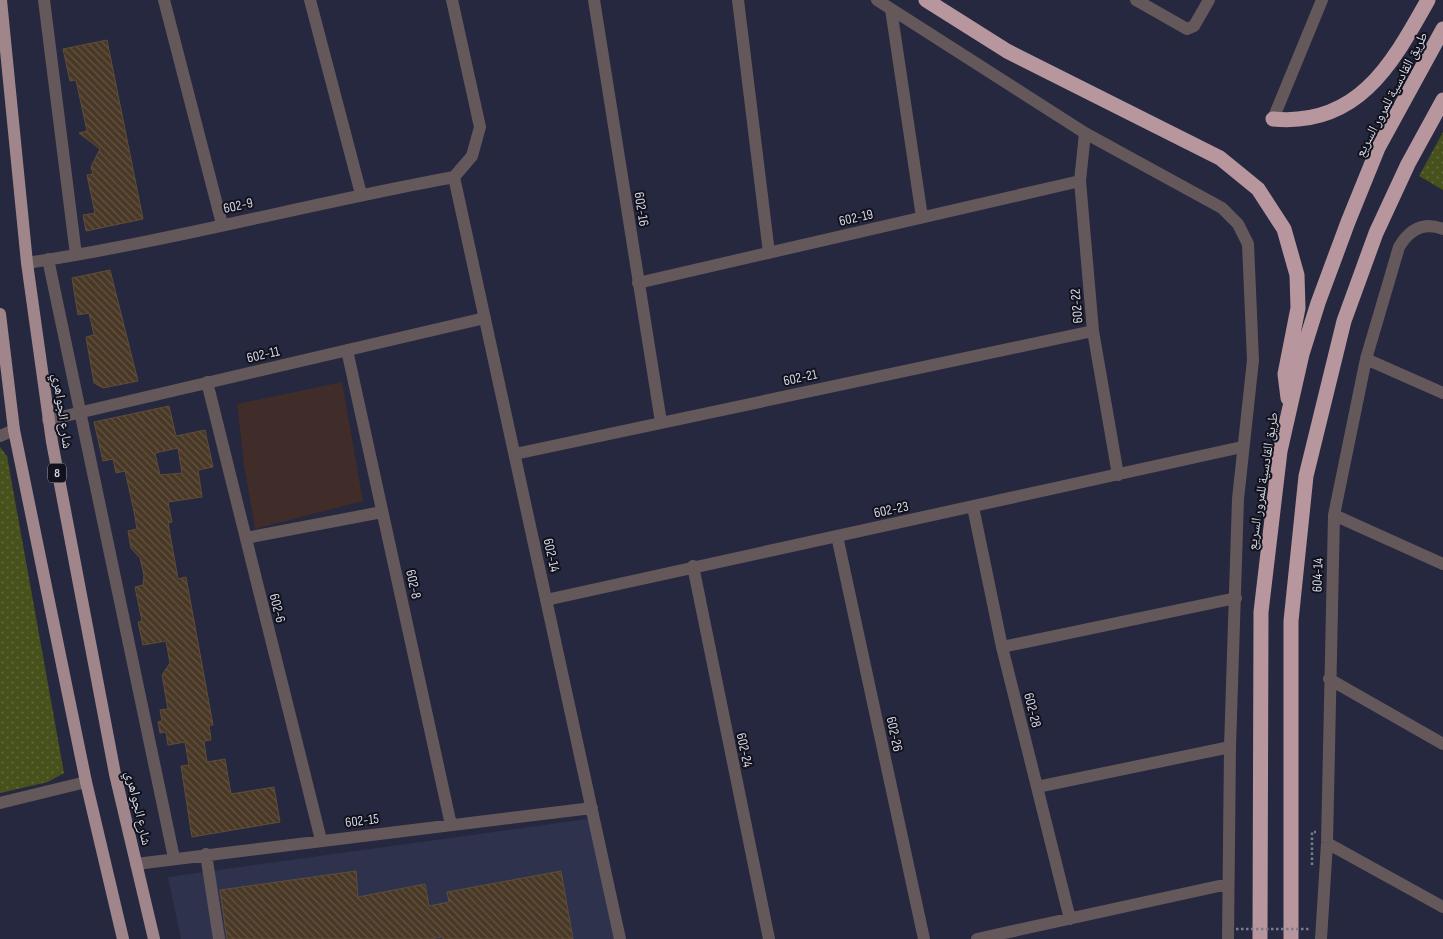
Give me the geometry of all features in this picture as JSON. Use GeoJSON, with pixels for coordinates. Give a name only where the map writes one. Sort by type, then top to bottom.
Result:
{"type":"FeatureCollection","features":[{"type":"Feature","properties":{"kind":"highway"},"geometry":{"type":"LineString","coordinates":[[926,0],[1006,50],[1220,158],[1234,167],[1258,189],[1284,229],[1297,275],[1298,308],[1285,374],[1290,405]]}},
{"type":"Feature","properties":{"kind":"highway"},"geometry":{"type":"LineString","coordinates":[[1273,119],[1292,121],[1317,118],[1341,108],[1361,94],[1384,73],[1428,0]]}},
{"type":"Feature","properties":{"kind":"highway","name":"طريق القادسية للمرور السريع"},"geometry":{"type":"LineString","coordinates":[[1260,939],[1261,612],[1273,498],[1290,405],[1318,303],[1378,148],[1443,29]]}},
{"type":"Feature","properties":{"kind":"highway"},"geometry":{"type":"LineString","coordinates":[[1291,939],[1291,621],[1306,476],[1344,321],[1376,233],[1408,164],[1443,100]]}},
{"type":"Feature","properties":{"kind":"main road","name":"شارع الجواهري"},"geometry":{"type":"LineString","coordinates":[[2,0],[27,263],[48,420],[116,774],[154,939]]}},
{"type":"Feature","properties":{"kind":"main road"},"geometry":{"type":"LineString","coordinates":[[0,314],[14,430],[86,782],[123,939]]}},
{"type":"Feature","properties":{"kind":"street"},"geometry":{"type":"LineString","coordinates":[[44,0],[76,255]]}},
{"type":"Feature","properties":{"kind":"street"},"geometry":{"type":"LineString","coordinates":[[164,0],[222,224]]}},
{"type":"Feature","properties":{"kind":"street"},"geometry":{"type":"LineString","coordinates":[[310,0],[361,194]]}},
{"type":"Feature","properties":{"kind":"street"},"geometry":{"type":"LineString","coordinates":[[452,0],[480,127],[472,156],[454,177]]}},
{"type":"Feature","properties":{"kind":"street","name":"602-16"},"geometry":{"type":"LineString","coordinates":[[594,0],[661,422]]}},
{"type":"Feature","properties":{"kind":"street"},"geometry":{"type":"LineString","coordinates":[[738,0],[769,253]]}},
{"type":"Feature","properties":{"kind":"street"},"geometry":{"type":"LineString","coordinates":[[877,0],[1085,133],[1222,208],[1244,233],[1249,254],[1253,360],[1242,447],[1238,499],[1230,747],[1228,939]]}},
{"type":"Feature","properties":{"kind":"street"},"geometry":{"type":"LineString","coordinates":[[1136,0],[1188,29],[1194,26],[1209,0]]}},
{"type":"Feature","properties":{"kind":"street"},"geometry":{"type":"LineString","coordinates":[[1273,119],[1322,0]]}},
{"type":"Feature","properties":{"kind":"street"},"geometry":{"type":"LineString","coordinates":[[891,9],[922,217]]}},
{"type":"Feature","properties":{"kind":"street","name":"602-22"},"geometry":{"type":"LineString","coordinates":[[1085,133],[1080,181],[1093,331],[1118,475]]}},
{"type":"Feature","properties":{"kind":"street","name":"602-9"},"geometry":{"type":"LineString","coordinates":[[27,263],[76,255],[361,194],[454,177]]}},
{"type":"Feature","properties":{"kind":"street","name":"602-14"},"geometry":{"type":"LineString","coordinates":[[454,177],[620,939]]}},
{"type":"Feature","properties":{"kind":"street","name":"602-19"},"geometry":{"type":"LineString","coordinates":[[638,283],[1080,181]]}},
{"type":"Feature","properties":{"kind":"street","name":"604-14"},"geometry":{"type":"LineString","coordinates":[[1321,939],[1327,842],[1334,515],[1366,359],[1399,247],[1406,236],[1417,228],[1429,225],[1443,229]]}},
{"type":"Feature","properties":{"kind":"street"},"geometry":{"type":"LineString","coordinates":[[48,259],[174,858]]}},
{"type":"Feature","properties":{"kind":"street","name":"602-11"},"geometry":{"type":"LineString","coordinates":[[48,420],[485,318]]}},
{"type":"Feature","properties":{"kind":"street","name":"602-21"},"geometry":{"type":"LineString","coordinates":[[515,454],[1093,331]]}},
{"type":"Feature","properties":{"kind":"street","name":"602-8"},"geometry":{"type":"LineString","coordinates":[[347,350],[451,825]]}},
{"type":"Feature","properties":{"kind":"street"},"geometry":{"type":"LineString","coordinates":[[1366,359],[1443,393]]}},
{"type":"Feature","properties":{"kind":"street","name":"602-6"},"geometry":{"type":"LineString","coordinates":[[207,382],[321,840]]}},
{"type":"Feature","properties":{"kind":"street"},"geometry":{"type":"LineString","coordinates":[[0,436],[14,430]]}},
{"type":"Feature","properties":{"kind":"street","name":"602-23"},"geometry":{"type":"LineString","coordinates":[[546,600],[693,566],[973,507],[1242,447]]}},
{"type":"Feature","properties":{"kind":"street","name":"602-28"},"geometry":{"type":"LineString","coordinates":[[973,507],[1002,647],[1070,919]]}},
{"type":"Feature","properties":{"kind":"street"},"geometry":{"type":"LineString","coordinates":[[246,538],[382,512]]}},
{"type":"Feature","properties":{"kind":"street"},"geometry":{"type":"LineString","coordinates":[[1334,515],[1443,564]]}},
{"type":"Feature","properties":{"kind":"street","name":"602-26"},"geometry":{"type":"LineString","coordinates":[[836,536],[924,939]]}},
{"type":"Feature","properties":{"kind":"street","name":"602-24"},"geometry":{"type":"LineString","coordinates":[[693,566],[769,939]]}},
{"type":"Feature","properties":{"kind":"street"},"geometry":{"type":"LineString","coordinates":[[1002,647],[1236,598]]}},
{"type":"Feature","properties":{"kind":"street"},"geometry":{"type":"LineString","coordinates":[[1329,679],[1443,744]]}},
{"type":"Feature","properties":{"kind":"street"},"geometry":{"type":"LineString","coordinates":[[1037,787],[1230,747]]}},
{"type":"Feature","properties":{"kind":"street"},"geometry":{"type":"LineString","coordinates":[[0,803],[86,782]]}},
{"type":"Feature","properties":{"kind":"street","name":"602-15"},"geometry":{"type":"LineString","coordinates":[[136,864],[592,808]]}},
{"type":"Feature","properties":{"kind":"street"},"geometry":{"type":"LineString","coordinates":[[1327,842],[1443,907]]}},
{"type":"Feature","properties":{"kind":"street"},"geometry":{"type":"LineString","coordinates":[[206,854],[219,939]]}},
{"type":"Feature","properties":{"kind":"street"},"geometry":{"type":"LineString","coordinates":[[977,939],[1003,936],[1228,884]]}},
{"type":"Feature","properties":{"kind":"path"},"geometry":{"type":"LineString","coordinates":[[1236,929],[1310,929]]}},
{"type":"Feature","properties":{"kind":"shaded area"},"geometry":{"type":"Polygon","coordinates":[[[342,382],[363,501],[255,529],[244,465],[237,404],[342,382]]]}},
{"type":"Feature","properties":{"kind":"shaded area"},"geometry":{"type":"Polygon","coordinates":[[[594,818],[617,939],[181,939],[168,877],[594,818]]]}},
{"type":"Feature","properties":{"kind":"green space"},"geometry":{"type":"Polygon","coordinates":[[[1443,132],[1443,190],[1419,176],[1443,132]]]}},
{"type":"Feature","properties":{"kind":"green space"},"geometry":{"type":"Polygon","coordinates":[[[0,447],[7,456],[64,773],[48,782],[0,793],[0,447]]]}},
{"type":"Feature","properties":{"kind":"building"},"geometry":{"type":"Polygon","coordinates":[[[107,40],[143,219],[86,231],[83,215],[95,213],[87,175],[93,174],[91,167],[100,149],[79,133],[87,131],[76,80],[70,81],[63,49],[107,40]]]}},
{"type":"Feature","properties":{"kind":"building"},"geometry":{"type":"Polygon","coordinates":[[[110,270],[138,381],[103,388],[94,383],[86,337],[94,335],[89,313],[78,315],[72,278],[110,270]]]}},
{"type":"Feature","properties":{"kind":"building"},"geometry":{"type":"Polygon","coordinates":[[[169,406],[176,436],[205,430],[213,467],[198,470],[202,497],[168,502],[172,522],[168,523],[178,579],[186,577],[213,725],[209,725],[211,740],[204,741],[207,762],[225,759],[231,794],[274,787],[280,822],[192,837],[181,766],[189,765],[185,742],[168,745],[166,732],[160,733],[158,722],[162,721],[160,710],[168,709],[162,675],[170,663],[166,641],[143,645],[138,622],[142,621],[135,587],[143,585],[144,575],[140,558],[131,548],[128,531],[137,529],[134,511],[125,471],[116,473],[113,459],[103,461],[94,422],[169,406]],[[178,448],[155,453],[160,475],[182,473],[178,448]]]}},
{"type":"Feature","properties":{"kind":"building"},"geometry":{"type":"Polygon","coordinates":[[[356,871],[358,897],[425,884],[429,906],[449,902],[447,892],[561,871],[573,939],[443,939],[442,937],[430,939],[227,939],[220,890],[356,871]]]}}]}
